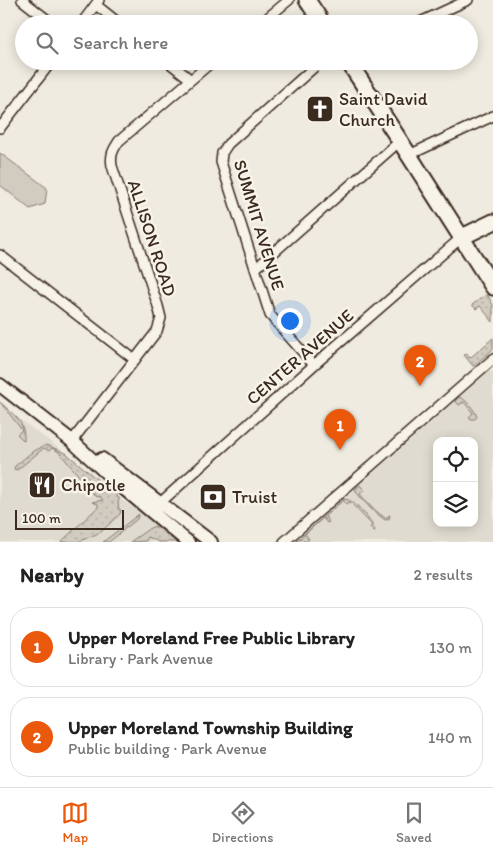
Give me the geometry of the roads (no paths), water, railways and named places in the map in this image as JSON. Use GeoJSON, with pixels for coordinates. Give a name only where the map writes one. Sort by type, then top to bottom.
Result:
{"type":"FeatureCollection","features":[{"type":"Feature","properties":{"kind":"highway"},"geometry":{"type":"LineString","coordinates":[[307,0],[317,15]]}},
{"type":"Feature","properties":{"kind":"highway"},"geometry":{"type":"LineString","coordinates":[[354,70],[490,282]]}},
{"type":"Feature","properties":{"kind":"highway"},"geometry":{"type":"LineString","coordinates":[[462,237],[493,222]]}},
{"type":"Feature","properties":{"kind":"main road"},"geometry":{"type":"LineString","coordinates":[[0,385],[72,441],[115,481],[188,542]]}},
{"type":"Feature","properties":{"kind":"main road"},"geometry":{"type":"LineString","coordinates":[[72,441],[98,456],[211,542]]}},
{"type":"Feature","properties":{"kind":"street"},"geometry":{"type":"LineString","coordinates":[[22,0],[41,15]]}},
{"type":"Feature","properties":{"kind":"street"},"geometry":{"type":"LineString","coordinates":[[271,15],[289,0]]}},
{"type":"Feature","properties":{"kind":"street"},"geometry":{"type":"LineString","coordinates":[[436,15],[468,0]]}},
{"type":"Feature","properties":{"kind":"street"},"geometry":{"type":"LineString","coordinates":[[88,15],[98,2],[111,15]]}},
{"type":"Feature","properties":{"kind":"street"},"geometry":{"type":"LineString","coordinates":[[0,128],[45,70]]}},
{"type":"Feature","properties":{"kind":"street"},"geometry":{"type":"LineString","coordinates":[[178,70],[190,79]]}},
{"type":"Feature","properties":{"kind":"street","name":"ALLISON ROAD"},"geometry":{"type":"LineString","coordinates":[[72,441],[157,331],[161,318],[112,166],[113,149],[119,141],[202,70]]}},
{"type":"Feature","properties":{"kind":"street","name":"SUMMIT AVENUE"},"geometry":{"type":"LineString","coordinates":[[311,70],[228,144],[222,153],[223,170],[270,315],[314,365]]}},
{"type":"Feature","properties":{"kind":"street"},"geometry":{"type":"LineString","coordinates":[[409,155],[493,116]]}},
{"type":"Feature","properties":{"kind":"street"},"geometry":{"type":"LineString","coordinates":[[255,270],[400,141]]}},
{"type":"Feature","properties":{"kind":"street","name":"CENTER AVENUE"},"geometry":{"type":"LineString","coordinates":[[160,503],[314,365],[462,237]]}},
{"type":"Feature","properties":{"kind":"street"},"geometry":{"type":"LineString","coordinates":[[0,255],[135,360]]}},
{"type":"Feature","properties":{"kind":"street"},"geometry":{"type":"LineString","coordinates":[[284,542],[493,359]]}},
{"type":"Feature","properties":{"kind":"place","name":"Saint David Church"},"geometry":{"type":"Point","coordinates":[320,109]}},
{"type":"Feature","properties":{"kind":"place","name":"Upper Moreland Township Building"},"geometry":{"type":"Point","coordinates":[420,386]}},
{"type":"Feature","properties":{"kind":"place","name":"Upper Moreland Free Public Library"},"geometry":{"type":"Point","coordinates":[340,450]}},
{"type":"Feature","properties":{"kind":"place","name":"Chipotle"},"geometry":{"type":"Point","coordinates":[42,485]}},
{"type":"Feature","properties":{"kind":"place","name":"Truist"},"geometry":{"type":"Point","coordinates":[213,497]}}]}
